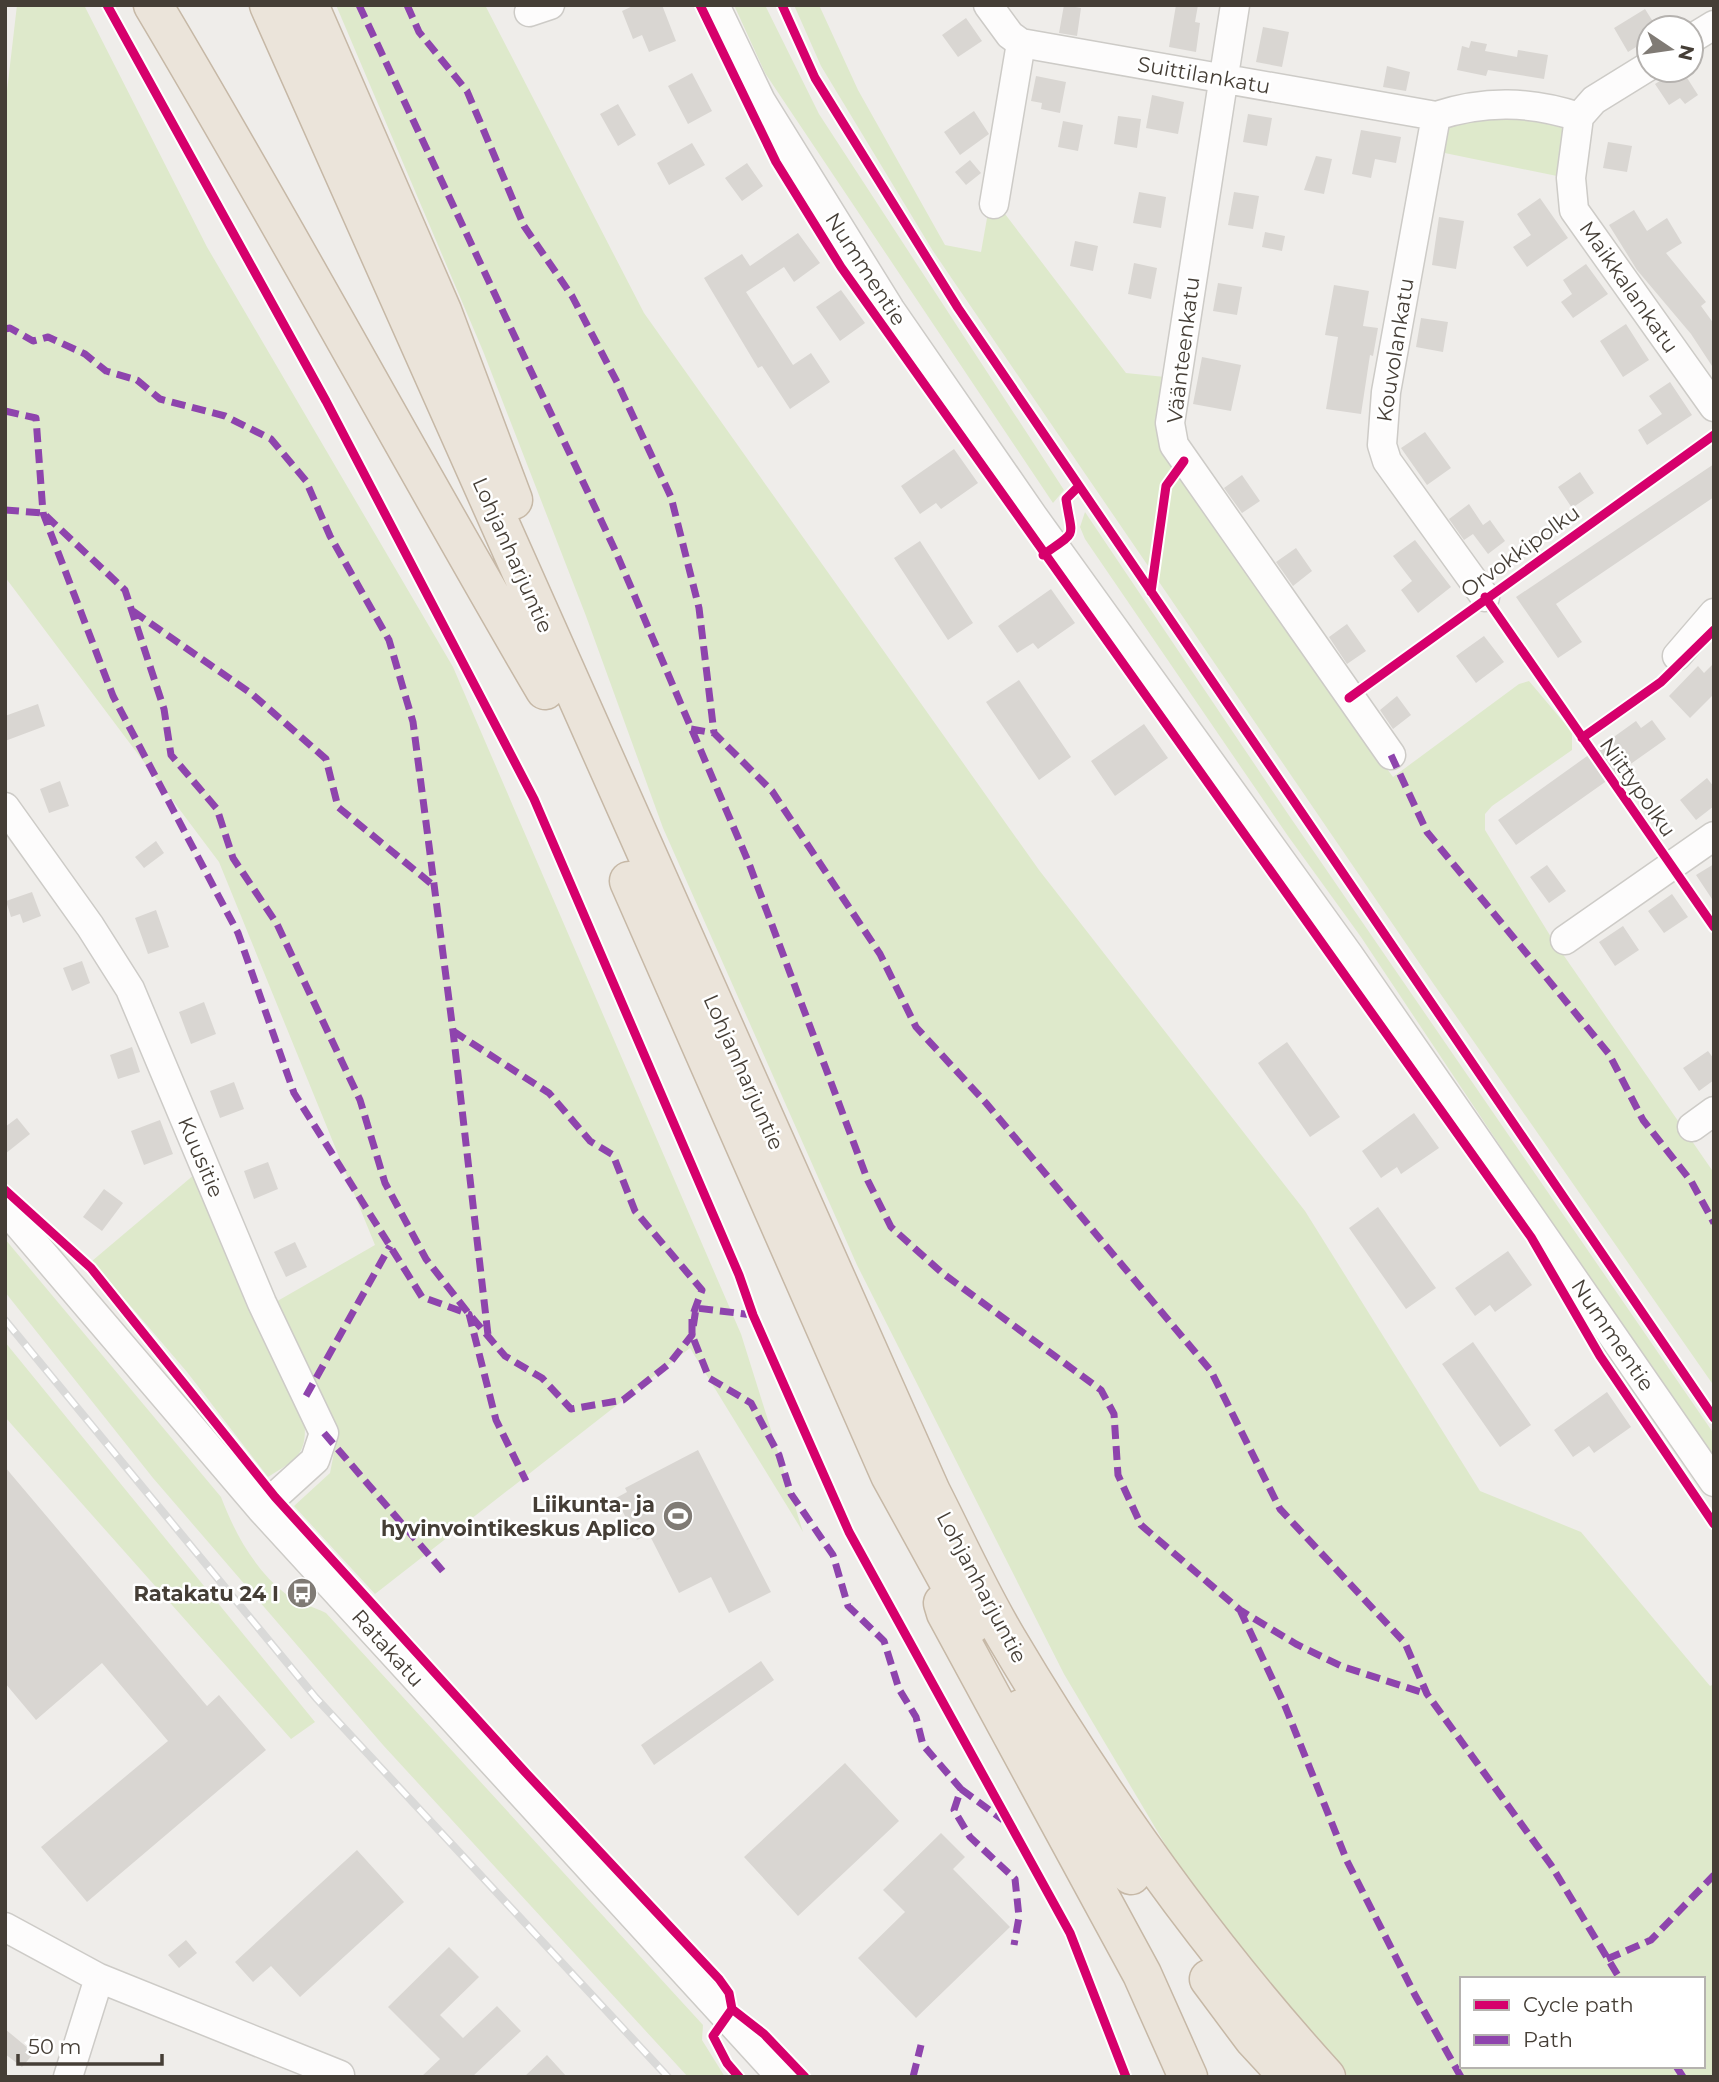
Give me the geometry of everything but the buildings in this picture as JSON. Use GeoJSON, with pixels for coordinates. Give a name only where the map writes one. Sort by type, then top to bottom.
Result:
{"type":"FeatureCollection","features":[{"type":"Feature","properties":{"kind":"highway"},"geometry":{"type":"LineString","coordinates":[[153,5],[259,183],[384,411],[556,683]]}},
{"type":"Feature","properties":{"kind":"highway","name":"Lohjanharjuntie"},"geometry":{"type":"LineString","coordinates":[[243,5],[931,1492],[1005,1637],[1092,1774],[1178,1900],[1272,2017],[1326,2077]]}},
{"type":"Feature","properties":{"kind":"highway","name":"Lohjanharjuntie"},"geometry":{"type":"LineString","coordinates":[[269,5],[890,1475],[928,1550],[1071,1795],[1253,2038],[1289,2077]]}},
{"type":"Feature","properties":{"kind":"highway"},"geometry":{"type":"LineString","coordinates":[[309,5],[442,311],[504,472],[556,683]]}},
{"type":"Feature","properties":{"kind":"highway"},"geometry":{"type":"LineString","coordinates":[[928,1550],[946,1613],[1142,1974],[1188,2077]]}},
{"type":"Feature","properties":{"kind":"street","name":"Nummentie"},"geometry":{"type":"LineString","coordinates":[[715,5],[761,101],[890,309],[1033,516],[1357,966],[1714,1482]]}},
{"type":"Feature","properties":{"kind":"street"},"geometry":{"type":"LineString","coordinates":[[988,5],[1010,35],[1021,43],[994,204]]}},
{"type":"Feature","properties":{"kind":"street","name":"Väänteenkatu"},"geometry":{"type":"LineString","coordinates":[[1235,5],[1170,423],[1174,445],[1391,755]]}},
{"type":"Feature","properties":{"kind":"street","name":"Suittilankatu"},"geometry":{"type":"LineString","coordinates":[[1021,43],[1436,116]]}},
{"type":"Feature","properties":{"kind":"street"},"geometry":{"type":"LineString","coordinates":[[1436,116],[1463,107],[1496,103],[1557,110],[1579,117],[1594,100],[1635,75]]}},
{"type":"Feature","properties":{"kind":"street","name":"Kouvolankatu"},"geometry":{"type":"LineString","coordinates":[[1436,116],[1386,392],[1382,445],[1387,461],[1485,597]]}},
{"type":"Feature","properties":{"kind":"street","name":"Maikkalankatu"},"geometry":{"type":"LineString","coordinates":[[1579,117],[1571,178],[1574,210],[1714,407]]}},
{"type":"Feature","properties":{"kind":"street"},"geometry":{"type":"LineString","coordinates":[[1677,656],[1714,613]]}},
{"type":"Feature","properties":{"kind":"street","name":"Kuusitie"},"geometry":{"type":"LineString","coordinates":[[5,807],[90,926],[130,989],[261,1303],[324,1433],[315,1460],[261,1508]]}},
{"type":"Feature","properties":{"kind":"street"},"geometry":{"type":"LineString","coordinates":[[1565,940],[1714,836]]}},
{"type":"Feature","properties":{"kind":"street","name":"Ratakatu"},"geometry":{"type":"LineString","coordinates":[[5,1209],[261,1508],[781,2077]]}},
{"type":"Feature","properties":{"kind":"street"},"geometry":{"type":"LineString","coordinates":[[5,1927],[99,1978],[340,2075]]}},
{"type":"Feature","properties":{"kind":"street"},"geometry":{"type":"LineString","coordinates":[[68,2077],[99,1978]]}},
{"type":"Feature","properties":{"kind":"green space"},"geometry":{"type":"Polygon","coordinates":[[[17,5],[84,5],[207,247],[453,667],[741,1334],[803,1532],[690,1348],[375,1594],[294,1506],[330,1473],[338,1432],[274,1303],[375,1245],[219,862],[5,577],[5,108],[17,5]]]}},
{"type":"Feature","properties":{"kind":"green space"},"geometry":{"type":"Polygon","coordinates":[[[336,5],[485,5],[644,313],[1039,870],[1305,1211],[1480,1491],[1581,1532],[1710,1686],[1714,1684],[1714,2077],[1349,2077],[1321,2050],[1197,1898],[1064,1674],[857,1265],[663,828],[586,616],[483,351],[336,5]]]}},
{"type":"Feature","properties":{"kind":"green space"},"geometry":{"type":"Polygon","coordinates":[[[734,5],[765,5],[819,114],[1064,490],[1053,503],[765,73],[734,5]]]}},
{"type":"Feature","properties":{"kind":"green space"},"geometry":{"type":"Polygon","coordinates":[[[794,5],[819,5],[858,90],[945,245],[981,252],[989,207],[1002,210],[1126,373],[1165,377],[1163,417],[1333,695],[1393,777],[1519,684],[1529,681],[1572,732],[1572,750],[1492,806],[1485,814],[1485,830],[1551,937],[1714,1173],[1714,1386],[1435,986],[933,251],[821,66],[794,5]]]}},
{"type":"Feature","properties":{"kind":"green space"},"geometry":{"type":"Polygon","coordinates":[[[1501,112],[1561,124],[1566,131],[1562,177],[1435,151],[1450,122],[1501,112]]]}},
{"type":"Feature","properties":{"kind":"green space"},"geometry":{"type":"Polygon","coordinates":[[[1085,512],[1288,814],[1714,1434],[1714,1456],[1598,1293],[1361,937],[1288,836],[1085,539],[1080,527],[1085,512]]]}},
{"type":"Feature","properties":{"kind":"green space"},"geometry":{"type":"Polygon","coordinates":[[[195,1174],[304,1415],[303,1447],[299,1454],[268,1477],[187,1372],[92,1261],[195,1174]]]}},
{"type":"Feature","properties":{"kind":"green space"},"geometry":{"type":"Polygon","coordinates":[[[5,1239],[221,1497],[240,1538],[265,1574],[291,1598],[326,1613],[703,2025],[702,2040],[725,2077],[688,2077],[383,1745],[153,1478],[5,1292],[5,1239]]]}},
{"type":"Feature","properties":{"kind":"green space"},"geometry":{"type":"Polygon","coordinates":[[[5,1342],[315,1722],[291,1739],[5,1417],[5,1342]]]}},
{"type":"Feature","properties":{"kind":"railway"},"geometry":{"type":"LineString","coordinates":[[5,1320],[316,1698],[668,2077]]}},
{"type":"Feature","properties":{"kind":"marked path"},"geometry":{"type":"LineString","coordinates":[[359,5],[615,550],[748,861],[868,1181],[891,1227],[941,1272],[1101,1390],[1114,1414],[1118,1475],[1141,1525],[1240,1610],[1296,1644],[1341,1666],[1427,1694]]}},
{"type":"Feature","properties":{"kind":"marked path"},"geometry":{"type":"LineString","coordinates":[[407,5],[419,32],[467,91],[524,226],[572,296],[617,382],[671,497],[699,608],[714,733]]}},
{"type":"Feature","properties":{"kind":"marked path"},"geometry":{"type":"LineString","coordinates":[[5,329],[10,328],[33,341],[48,337],[85,354],[106,371],[137,380],[160,399],[225,416],[271,439],[306,481],[330,536],[389,640],[413,722],[453,1031],[488,1335]]}},
{"type":"Feature","properties":{"kind":"marked path"},"geometry":{"type":"LineString","coordinates":[[5,411],[36,418],[43,513],[113,696],[238,933],[294,1093],[422,1297],[469,1314],[496,1420],[526,1481]]}},
{"type":"Feature","properties":{"kind":"marked path"},"geometry":{"type":"LineString","coordinates":[[5,510],[43,513],[125,590],[164,709],[171,755],[217,809],[233,858],[277,924],[360,1100],[385,1183],[426,1259],[505,1356],[542,1378],[571,1409],[623,1400],[669,1364],[692,1335],[696,1308],[753,1315]]}},
{"type":"Feature","properties":{"kind":"marked path"},"geometry":{"type":"LineString","coordinates":[[133,611],[252,694],[326,759],[338,807],[434,886]]}},
{"type":"Feature","properties":{"kind":"marked path"},"geometry":{"type":"LineString","coordinates":[[691,729],[714,733],[772,791],[880,954],[916,1027],[986,1103],[1211,1371],[1280,1509],[1405,1643],[1427,1694],[1551,1865],[1619,1977]]}},
{"type":"Feature","properties":{"kind":"marked path"},"geometry":{"type":"LineString","coordinates":[[1391,755],[1427,832],[1609,1054],[1643,1120],[1691,1181],[1714,1223]]}},
{"type":"Feature","properties":{"kind":"marked path"},"geometry":{"type":"LineString","coordinates":[[453,1031],[549,1093],[590,1141],[613,1155],[635,1211],[702,1290],[692,1317],[692,1335],[709,1378],[751,1403],[779,1455],[791,1494],[833,1555],[848,1606],[884,1641],[899,1689],[916,1717],[923,1745],[961,1789],[954,1810],[970,1837],[1015,1879],[1019,1917],[1014,1945]]}},
{"type":"Feature","properties":{"kind":"marked path"},"geometry":{"type":"LineString","coordinates":[[306,1396],[390,1246]]}},
{"type":"Feature","properties":{"kind":"marked path"},"geometry":{"type":"LineString","coordinates":[[324,1433],[447,1576]]}},
{"type":"Feature","properties":{"kind":"marked path"},"geometry":{"type":"LineString","coordinates":[[1240,1610],[1285,1706],[1347,1861],[1415,1995],[1461,2077]]}},
{"type":"Feature","properties":{"kind":"marked path"},"geometry":{"type":"LineString","coordinates":[[961,1789],[1003,1820]]}},
{"type":"Feature","properties":{"kind":"marked path"},"geometry":{"type":"LineString","coordinates":[[1607,1959],[1651,1940],[1714,1875]]}},
{"type":"Feature","properties":{"kind":"marked path"},"geometry":{"type":"LineString","coordinates":[[913,2077],[921,2045]]}},
{"type":"Feature","properties":{"kind":"marked path"},"geometry":{"type":"LineString","coordinates":[[1677,2068],[1683,2077]]}},
{"type":"Feature","properties":{"kind":"cycle path"},"geometry":{"type":"LineString","coordinates":[[107,5],[326,401],[534,799],[739,1275],[753,1315],[849,1532],[1070,1933],[1126,2077]]}},
{"type":"Feature","properties":{"kind":"cycle path"},"geometry":{"type":"LineString","coordinates":[[700,5],[776,162],[841,267],[1531,1237],[1600,1356],[1714,1524]]}},
{"type":"Feature","properties":{"kind":"cycle path"},"geometry":{"type":"LineString","coordinates":[[782,5],[815,78],[958,308],[1714,1418]]}},
{"type":"Feature","properties":{"kind":"cycle path","name":"Orvokkipolku"},"geometry":{"type":"LineString","coordinates":[[1349,698],[1714,435]]}},
{"type":"Feature","properties":{"kind":"cycle path"},"geometry":{"type":"LineString","coordinates":[[1151,592],[1166,486],[1184,461]]}},
{"type":"Feature","properties":{"kind":"cycle path"},"geometry":{"type":"LineString","coordinates":[[1043,555],[1068,537],[1071,528],[1066,499],[1079,486]]}},
{"type":"Feature","properties":{"kind":"cycle path","name":"Orvokkipolku"},"geometry":{"type":"LineString","coordinates":[[1485,597],[1714,927]]}},
{"type":"Feature","properties":{"kind":"cycle path"},"geometry":{"type":"LineString","coordinates":[[1582,738],[1661,682],[1714,630]]}},
{"type":"Feature","properties":{"kind":"cycle path"},"geometry":{"type":"LineString","coordinates":[[5,1190],[91,1268],[275,1497],[526,1773],[719,1979],[729,1993],[732,2009],[713,2036],[727,2063],[739,2077]]}},
{"type":"Feature","properties":{"kind":"cycle path"},"geometry":{"type":"LineString","coordinates":[[732,2009],[764,2034],[805,2077]]}},
{"type":"Feature","properties":{"kind":"place","name":"Liikunta- ja hyvinvointikeskus Aplico"},"geometry":{"type":"Point","coordinates":[678,1516]}},
{"type":"Feature","properties":{"kind":"place","name":"Ratakatu 24 I"},"geometry":{"type":"Point","coordinates":[302,1593]}}]}
